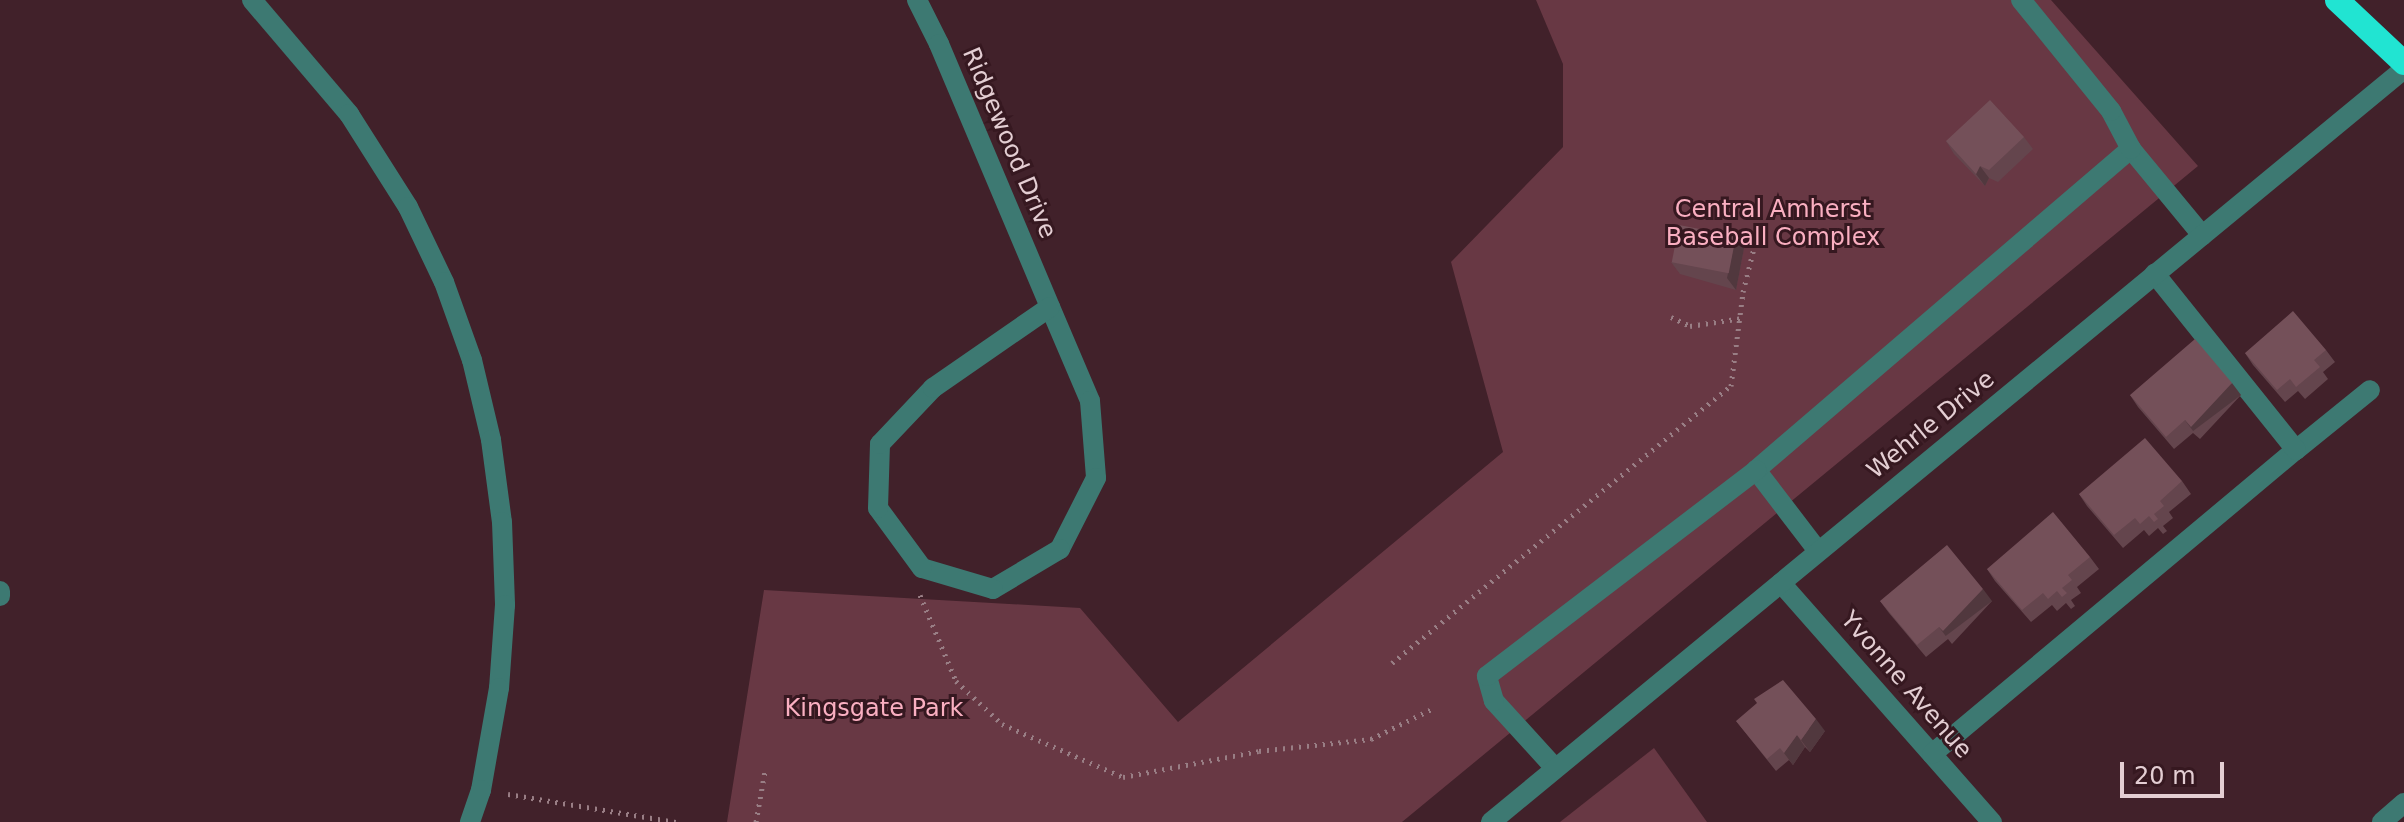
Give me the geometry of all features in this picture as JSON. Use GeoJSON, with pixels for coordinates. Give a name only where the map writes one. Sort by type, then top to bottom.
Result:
{"type":"FeatureCollection","features":[{"type":"Feature","properties":{"kind":"highway"},"geometry":{"type":"LineString","coordinates":[[2337,0],[2404,63]]}},
{"type":"Feature","properties":{"kind":"street"},"geometry":{"type":"LineString","coordinates":[[252,0],[349,114],[401,195],[444,282],[472,360],[491,440],[502,522],[505,605],[499,688],[481,790],[470,822]]}},
{"type":"Feature","properties":{"kind":"street","name":"Ridgewood Drive"},"geometry":{"type":"LineString","coordinates":[[917,0],[1090,401],[1096,478],[1060,549],[993,589],[922,568]]}},
{"type":"Feature","properties":{"kind":"street"},"geometry":{"type":"LineString","coordinates":[[2021,0],[2111,111],[2131,149],[2202,235]]}},
{"type":"Feature","properties":{"kind":"street","name":"Wehrle Drive"},"geometry":{"type":"LineString","coordinates":[[1491,822],[2404,69]]}},
{"type":"Feature","properties":{"kind":"street"},"geometry":{"type":"LineString","coordinates":[[1555,768],[1494,701],[1487,676],[1756,470],[2131,149]]}},
{"type":"Feature","properties":{"kind":"street"},"geometry":{"type":"LineString","coordinates":[[2155,274],[2296,450]]}},
{"type":"Feature","properties":{"kind":"street"},"geometry":{"type":"LineString","coordinates":[[922,568],[878,508],[880,444],[933,388],[1050,307]]}},
{"type":"Feature","properties":{"kind":"street"},"geometry":{"type":"LineString","coordinates":[[1932,754],[2370,390]]}},
{"type":"Feature","properties":{"kind":"street"},"geometry":{"type":"LineString","coordinates":[[1756,470],[1818,551]]}},
{"type":"Feature","properties":{"kind":"street","name":"Yvonne Avenue"},"geometry":{"type":"LineString","coordinates":[[1781,583],[1992,822]]}},
{"type":"Feature","properties":{"kind":"street"},"geometry":{"type":"LineString","coordinates":[[2382,822],[2404,803]]}},
{"type":"Feature","properties":{"kind":"path"},"geometry":{"type":"LineString","coordinates":[[1392,663],[1731,386],[1743,292],[1755,244]]}},
{"type":"Feature","properties":{"kind":"path"},"geometry":{"type":"LineString","coordinates":[[1671,317],[1690,326],[1742,318]]}},
{"type":"Feature","properties":{"kind":"path"},"geometry":{"type":"LineString","coordinates":[[922,568],[919,599],[956,681],[1002,724],[1123,777],[1259,751],[1371,739],[1434,708]]}},
{"type":"Feature","properties":{"kind":"path"},"geometry":{"type":"LineString","coordinates":[[756,822],[765,771]]}},
{"type":"Feature","properties":{"kind":"path"},"geometry":{"type":"LineString","coordinates":[[481,790],[676,822]]}},
{"type":"Feature","properties":{"kind":"green space","name":"Central Amherst Baseball Complex"},"geometry":{"type":"Polygon","coordinates":[[[1536,0],[2051,0],[2198,166],[1402,822],[727,822],[764,590],[1080,608],[1178,722],[1503,452],[1451,262],[1563,147],[1563,64],[1536,0]]]}},
{"type":"Feature","properties":{"kind":"green space"},"geometry":{"type":"Polygon","coordinates":[[[1654,748],[1707,822],[1560,822],[1654,748]]]}},
{"type":"Feature","properties":{"kind":"building"},"geometry":{"type":"Polygon","coordinates":[[[1990,100],[2024,137],[1989,170],[1980,166],[1976,174],[1946,141],[1990,100]]]}},
{"type":"Feature","properties":{"kind":"building"},"geometry":{"type":"Polygon","coordinates":[[[1679,225],[1736,236],[1729,273],[1672,262],[1679,225]]]}},
{"type":"Feature","properties":{"kind":"building"},"geometry":{"type":"Polygon","coordinates":[[[2293,311],[2326,350],[2314,360],[2320,367],[2296,387],[2290,379],[2277,390],[2245,353],[2293,311]]]}},
{"type":"Feature","properties":{"kind":"building"},"geometry":{"type":"Polygon","coordinates":[[[2195,339],[2232,383],[2191,427],[2185,420],[2166,437],[2130,395],[2195,339]]]}},
{"type":"Feature","properties":{"kind":"building"},"geometry":{"type":"Polygon","coordinates":[[[2145,438],[2182,481],[2160,501],[2164,506],[2154,514],[2158,519],[2154,522],[2149,516],[2140,524],[2135,518],[2114,535],[2079,494],[2145,438]]]}},
{"type":"Feature","properties":{"kind":"building"},"geometry":{"type":"Polygon","coordinates":[[[2053,512],[2090,557],[2068,575],[2072,580],[2062,588],[2067,593],[2062,597],[2057,591],[2048,599],[2043,593],[2022,610],[1987,569],[2053,512]]]}},
{"type":"Feature","properties":{"kind":"building"},"geometry":{"type":"Polygon","coordinates":[[[1947,545],[1983,589],[1943,631],[1939,627],[1917,645],[1880,601],[1947,545]]]}},
{"type":"Feature","properties":{"kind":"building"},"geometry":{"type":"Polygon","coordinates":[[[1783,680],[1816,719],[1801,740],[1797,735],[1784,753],[1780,748],[1767,759],[1736,721],[1757,703],[1754,699],[1783,680]]]}},
{"type":"Feature","properties":{"kind":"park label","name":"Kingsgate Park"},"geometry":{"type":"Point","coordinates":[874,709]}}]}
